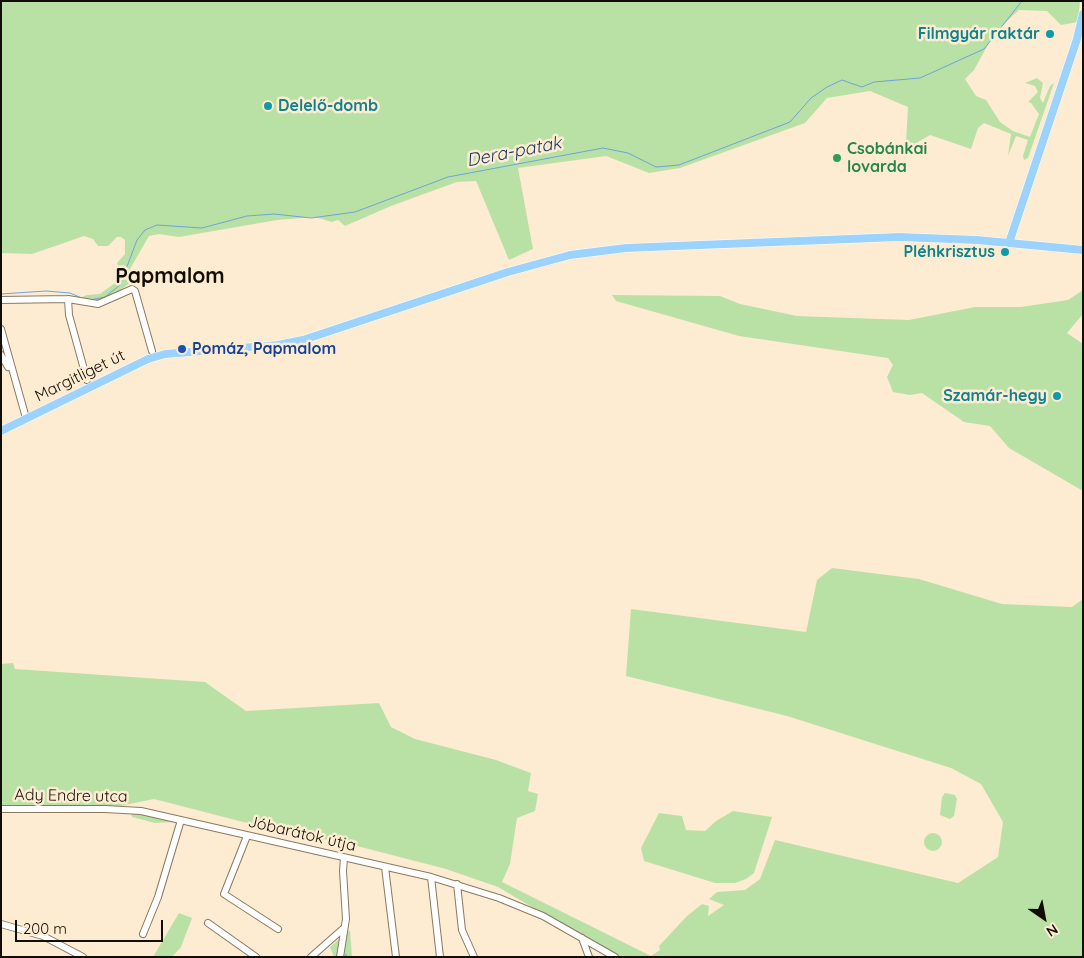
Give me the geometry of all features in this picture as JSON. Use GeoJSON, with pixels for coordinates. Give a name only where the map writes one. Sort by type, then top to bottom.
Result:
{"type":"FeatureCollection","features":[{"type":"Feature","properties":{"kind":"main road"},"geometry":{"type":"LineString","coordinates":[[1009,243],[1077,39],[1083,14]]}},
{"type":"Feature","properties":{"kind":"main road","name":"Margitliget út"},"geometry":{"type":"LineString","coordinates":[[1,431],[148,359],[172,353],[304,340],[548,260],[597,250],[899,237],[1009,243],[1083,250]]}},
{"type":"Feature","properties":{"kind":"street"},"geometry":{"type":"LineString","coordinates":[[1,300],[68,300],[98,304],[128,290],[134,291],[152,351]]}},
{"type":"Feature","properties":{"kind":"street"},"geometry":{"type":"LineString","coordinates":[[68,300],[69,316],[87,380]]}},
{"type":"Feature","properties":{"kind":"street"},"geometry":{"type":"LineString","coordinates":[[1,329],[26,418]]}},
{"type":"Feature","properties":{"kind":"street"},"geometry":{"type":"LineString","coordinates":[[1,355],[13,374]]}},
{"type":"Feature","properties":{"kind":"street","name":"Ady Endre utca"},"geometry":{"type":"LineString","coordinates":[[1,809],[141,811]]}},
{"type":"Feature","properties":{"kind":"street","name":"Jóbarátok útja"},"geometry":{"type":"LineString","coordinates":[[141,811],[458,884],[543,916],[615,957]]}},
{"type":"Feature","properties":{"kind":"street"},"geometry":{"type":"LineString","coordinates":[[143,934],[158,897],[181,820]]}},
{"type":"Feature","properties":{"kind":"street"},"geometry":{"type":"LineString","coordinates":[[247,836],[224,894],[278,929]]}},
{"type":"Feature","properties":{"kind":"street"},"geometry":{"type":"LineString","coordinates":[[340,957],[346,919],[344,858]]}},
{"type":"Feature","properties":{"kind":"street"},"geometry":{"type":"LineString","coordinates":[[385,867],[396,957]]}},
{"type":"Feature","properties":{"kind":"street"},"geometry":{"type":"LineString","coordinates":[[431,877],[440,957]]}},
{"type":"Feature","properties":{"kind":"street"},"geometry":{"type":"LineString","coordinates":[[458,884],[462,930],[474,957]]}},
{"type":"Feature","properties":{"kind":"street"},"geometry":{"type":"LineString","coordinates":[[208,923],[256,957]]}},
{"type":"Feature","properties":{"kind":"street"},"geometry":{"type":"LineString","coordinates":[[1,924],[43,936],[83,957]]}},
{"type":"Feature","properties":{"kind":"street"},"geometry":{"type":"LineString","coordinates":[[311,957],[344,928]]}},
{"type":"Feature","properties":{"kind":"street"},"geometry":{"type":"LineString","coordinates":[[582,938],[589,957]]}},
{"type":"Feature","properties":{"kind":"green space"},"geometry":{"type":"Polygon","coordinates":[[[1,1],[1080,1],[1078,22],[1061,25],[1047,11],[1019,10],[995,32],[974,70],[965,79],[976,96],[986,100],[1000,122],[1013,131],[1030,137],[1039,114],[1031,103],[1028,102],[1038,92],[1035,86],[1025,83],[1037,78],[1043,83],[1040,98],[1043,103],[1050,86],[1054,83],[1028,158],[1024,160],[1023,156],[1028,140],[1016,136],[1008,156],[1011,134],[984,123],[978,128],[971,149],[930,135],[918,142],[916,153],[913,152],[912,145],[906,143],[908,107],[870,91],[827,98],[805,123],[680,168],[649,173],[606,156],[518,168],[533,249],[509,260],[476,181],[457,182],[391,206],[345,226],[338,220],[332,222],[315,217],[277,220],[179,237],[159,234],[149,236],[130,269],[131,282],[118,292],[96,303],[80,298],[87,295],[100,294],[119,280],[121,273],[117,263],[125,254],[125,240],[121,237],[117,237],[108,246],[98,246],[93,239],[84,236],[32,254],[1,253],[1,1]]]}},
{"type":"Feature","properties":{"kind":"green space"},"geometry":{"type":"Polygon","coordinates":[[[1083,290],[1083,314],[1067,333],[1083,344],[1083,491],[1009,448],[990,426],[964,422],[922,393],[910,395],[893,392],[887,377],[893,365],[888,358],[739,336],[616,301],[612,295],[720,296],[740,304],[797,316],[909,320],[975,307],[1021,307],[1068,300],[1083,290]]]}},
{"type":"Feature","properties":{"kind":"green space"},"geometry":{"type":"Polygon","coordinates":[[[832,568],[919,579],[1002,604],[1072,607],[1083,599],[1083,957],[617,957],[498,887],[446,869],[357,846],[251,824],[154,799],[105,809],[1,808],[1,664],[13,663],[15,669],[205,682],[246,711],[379,703],[391,727],[415,739],[496,760],[531,773],[528,791],[538,794],[535,811],[517,818],[510,864],[502,882],[651,956],[660,950],[659,946],[687,916],[702,904],[709,906],[708,916],[724,905],[709,899],[717,892],[745,890],[760,879],[775,840],[958,883],[998,857],[1003,822],[981,784],[951,768],[787,716],[626,676],[631,609],[806,632],[817,580],[832,568]]]}},
{"type":"Feature","properties":{"kind":"green space"},"geometry":{"type":"Polygon","coordinates":[[[945,793],[955,795],[957,799],[954,816],[950,819],[940,815],[942,797],[945,793]]]}},
{"type":"Feature","properties":{"kind":"green space"},"geometry":{"type":"Polygon","coordinates":[[[733,811],[772,817],[754,873],[746,879],[735,883],[715,883],[644,861],[641,848],[659,813],[682,816],[686,830],[705,831],[716,821],[733,811]]]}},
{"type":"Feature","properties":{"kind":"green space"},"geometry":{"type":"Polygon","coordinates":[[[131,814],[144,814],[173,822],[155,823],[132,817],[131,814]]]}},
{"type":"Feature","properties":{"kind":"green space"},"geometry":{"type":"Polygon","coordinates":[[[933,833],[939,836],[942,842],[939,848],[933,851],[927,848],[924,842],[927,836],[933,833]]]}},
{"type":"Feature","properties":{"kind":"green space"},"geometry":{"type":"Polygon","coordinates":[[[179,913],[192,918],[181,947],[172,957],[153,957],[179,913]]]}},
{"type":"Feature","properties":{"kind":"green space"},"geometry":{"type":"Polygon","coordinates":[[[350,930],[352,957],[334,957],[330,947],[350,930]]]}},
{"type":"Feature","properties":{"kind":"waterway","name":"Dera-patak"},"geometry":{"type":"LineString","coordinates":[[90,300],[105,297],[120,285],[137,240],[145,230],[157,225],[202,228],[247,216],[274,214],[311,218],[355,212],[448,177],[603,148],[628,153],[656,167],[679,165],[790,122],[811,98],[842,80],[862,87],[874,82],[920,78],[984,49],[1022,1]]}},
{"type":"Feature","properties":{"kind":"waterway","name":"Dera-patak"},"geometry":{"type":"LineString","coordinates":[[1,294],[46,291],[70,293],[84,299]]}},
{"type":"Feature","properties":{"kind":"place","name":"Filmgyár raktár"},"geometry":{"type":"Point","coordinates":[1050,34]}},
{"type":"Feature","properties":{"kind":"place","name":"Delelő-domb"},"geometry":{"type":"Point","coordinates":[268,106]}},
{"type":"Feature","properties":{"kind":"place","name":"Csobánkai lovarda"},"geometry":{"type":"Point","coordinates":[837,158]}},
{"type":"Feature","properties":{"kind":"place","name":"Pléhkrisztus"},"geometry":{"type":"Point","coordinates":[1005,252]}},
{"type":"Feature","properties":{"kind":"place","name":"Pomáz, Papmalom"},"geometry":{"type":"Point","coordinates":[182,349]}},
{"type":"Feature","properties":{"kind":"place","name":"Szamár-hegy"},"geometry":{"type":"Point","coordinates":[1057,396]}},
{"type":"Feature","properties":{"kind":"district","name":"Papmalom"},"geometry":{"type":"Point","coordinates":[170,277]}}]}
